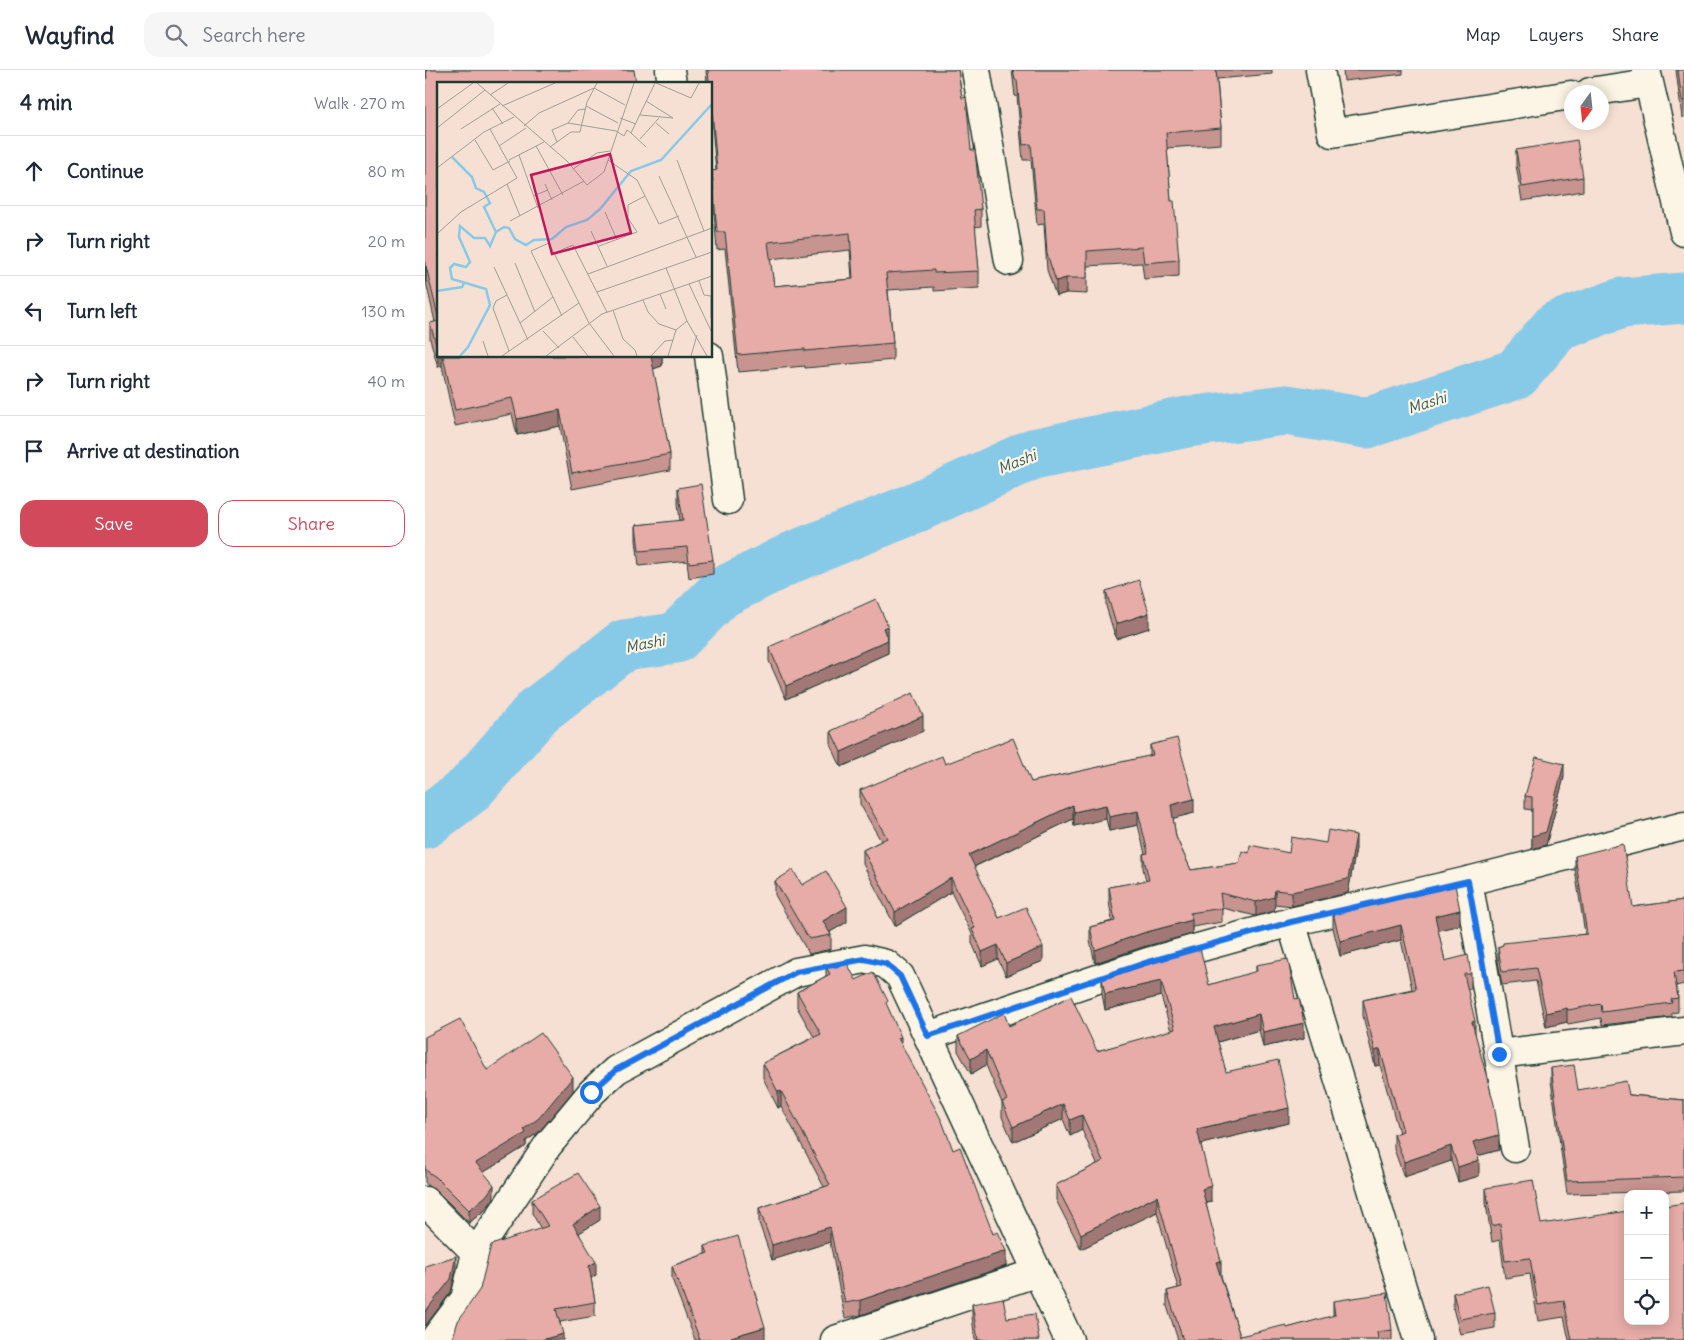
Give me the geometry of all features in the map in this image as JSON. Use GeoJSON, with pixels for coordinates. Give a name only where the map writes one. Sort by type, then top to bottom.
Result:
{"type":"FeatureCollection","features":[{"type":"Feature","properties":{"kind":"street"},"geometry":{"type":"LineString","coordinates":[[976,70],[1009,261]]}},
{"type":"Feature","properties":{"kind":"street"},"geometry":{"type":"LineString","coordinates":[[1320,70],[1332,134],[1564,97]]}},
{"type":"Feature","properties":{"kind":"street"},"geometry":{"type":"LineString","coordinates":[[1609,87],[1647,77],[1684,232]]}},
{"type":"Feature","properties":{"kind":"street"},"geometry":{"type":"LineString","coordinates":[[709,358],[728,500]]}},
{"type":"Feature","properties":{"kind":"street"},"geometry":{"type":"LineString","coordinates":[[928,1036],[1148,962],[1291,922],[1468,881],[1684,826]]}},
{"type":"Feature","properties":{"kind":"street"},"geometry":{"type":"LineString","coordinates":[[1468,881],[1515,1148]]}},
{"type":"Feature","properties":{"kind":"street"},"geometry":{"type":"LineString","coordinates":[[1291,922],[1418,1340]]}},
{"type":"Feature","properties":{"kind":"street"},"geometry":{"type":"LineString","coordinates":[[434,1340],[465,1299],[475,1254],[549,1145],[591,1092],[616,1070],[796,972],[865,959],[886,964],[900,976],[1069,1340]]}},
{"type":"Feature","properties":{"kind":"street"},"geometry":{"type":"LineString","coordinates":[[1499,1054],[1684,1031]]}},
{"type":"Feature","properties":{"kind":"street"},"geometry":{"type":"LineString","coordinates":[[425,1201],[475,1254]]}},
{"type":"Feature","properties":{"kind":"street"},"geometry":{"type":"LineString","coordinates":[[835,1340],[1038,1272]]}},
{"type":"Feature","properties":{"kind":"building"},"geometry":{"type":"Polygon","coordinates":[[[426,70],[634,70],[636,82],[437,82],[437,313],[425,266],[425,79],[427,78],[426,70]]]}},
{"type":"Feature","properties":{"kind":"building"},"geometry":{"type":"Polygon","coordinates":[[[708,70],[958,70],[962,98],[966,97],[971,150],[975,150],[981,209],[974,210],[979,271],[934,273],[934,270],[886,273],[893,343],[738,355],[725,232],[717,232],[713,171],[717,170],[713,122],[713,82],[709,82],[708,70]],[[850,233],[768,242],[774,286],[853,279],[850,233]]]}},
{"type":"Feature","properties":{"kind":"building"},"geometry":{"type":"Polygon","coordinates":[[[1013,70],[1216,70],[1221,128],[1166,133],[1171,201],[1174,201],[1179,260],[1144,263],[1142,247],[1087,251],[1087,278],[1066,278],[1056,281],[1047,254],[1044,209],[1037,209],[1031,144],[1023,145],[1017,80],[1015,80],[1013,70]]]}},
{"type":"Feature","properties":{"kind":"building"},"geometry":{"type":"Polygon","coordinates":[[[1678,70],[1684,70],[1684,101],[1682,101],[1678,70]]]}},
{"type":"Feature","properties":{"kind":"building"},"geometry":{"type":"Polygon","coordinates":[[[1577,140],[1583,177],[1522,187],[1516,150],[1577,140]]]}},
{"type":"Feature","properties":{"kind":"building"},"geometry":{"type":"Polygon","coordinates":[[[437,321],[437,348],[430,323],[437,321]]]}},
{"type":"Feature","properties":{"kind":"building"},"geometry":{"type":"Polygon","coordinates":[[[443,358],[651,358],[670,454],[572,473],[560,410],[517,419],[512,398],[455,410],[443,358]]]}},
{"type":"Feature","properties":{"kind":"building"},"geometry":{"type":"Polygon","coordinates":[[[701,484],[713,560],[689,563],[687,547],[639,551],[636,525],[683,520],[678,488],[701,484]]]}},
{"type":"Feature","properties":{"kind":"building"},"geometry":{"type":"Polygon","coordinates":[[[1139,580],[1149,613],[1116,624],[1106,591],[1139,580]]]}},
{"type":"Feature","properties":{"kind":"building"},"geometry":{"type":"Polygon","coordinates":[[[876,599],[888,626],[883,628],[888,640],[786,686],[769,647],[876,599]]]}},
{"type":"Feature","properties":{"kind":"building"},"geometry":{"type":"Polygon","coordinates":[[[913,693],[923,716],[841,752],[831,731],[913,693]]]}},
{"type":"Feature","properties":{"kind":"building"},"geometry":{"type":"Polygon","coordinates":[[[1013,738],[1031,782],[1153,755],[1150,745],[1177,738],[1194,799],[1171,805],[1176,837],[1191,870],[1239,863],[1242,851],[1249,853],[1250,845],[1289,853],[1291,837],[1326,843],[1328,830],[1356,835],[1348,879],[1292,892],[1275,890],[1274,897],[1256,902],[1220,893],[1222,908],[1190,913],[1192,920],[1143,933],[1095,950],[1090,927],[1115,921],[1109,887],[1149,880],[1143,854],[1148,853],[1138,811],[1109,817],[1106,805],[1074,812],[1073,805],[969,855],[999,918],[1026,907],[1043,947],[1006,963],[998,945],[982,952],[972,929],[975,928],[951,878],[895,912],[863,850],[887,838],[860,790],[942,756],[945,764],[1013,738]]]}},
{"type":"Feature","properties":{"kind":"building"},"geometry":{"type":"Polygon","coordinates":[[[1536,757],[1564,764],[1546,832],[1532,836],[1532,797],[1525,796],[1536,757]]]}},
{"type":"Feature","properties":{"kind":"building"},"geometry":{"type":"Polygon","coordinates":[[[1623,844],[1633,907],[1684,900],[1684,971],[1674,972],[1678,998],[1671,999],[1672,1003],[1602,1012],[1601,1004],[1568,1010],[1567,1008],[1546,1013],[1536,968],[1502,972],[1498,947],[1503,945],[1503,943],[1587,934],[1575,856],[1623,844]]]}},
{"type":"Feature","properties":{"kind":"building"},"geometry":{"type":"Polygon","coordinates":[[[793,870],[802,885],[826,871],[847,907],[823,921],[831,935],[809,939],[775,881],[793,870]]]}},
{"type":"Feature","properties":{"kind":"building"},"geometry":{"type":"Polygon","coordinates":[[[1455,885],[1460,910],[1435,916],[1445,961],[1468,955],[1471,974],[1464,974],[1475,1021],[1472,1022],[1494,1104],[1499,1135],[1473,1142],[1479,1160],[1458,1167],[1451,1146],[1404,1162],[1394,1134],[1403,1131],[1380,1049],[1375,1051],[1363,1000],[1416,989],[1401,925],[1340,941],[1333,913],[1455,885]]]}},
{"type":"Feature","properties":{"kind":"building"},"geometry":{"type":"Polygon","coordinates":[[[1200,948],[1209,985],[1257,971],[1256,965],[1288,959],[1295,999],[1299,998],[1304,1023],[1263,1032],[1259,1014],[1214,1027],[1226,1072],[1278,1060],[1289,1108],[1197,1129],[1211,1186],[1202,1189],[1221,1261],[1216,1262],[1240,1336],[1286,1325],[1287,1328],[1335,1315],[1333,1301],[1387,1293],[1392,1330],[1377,1332],[1378,1340],[1183,1340],[1167,1291],[1182,1287],[1157,1196],[1081,1234],[1056,1185],[1103,1161],[1082,1115],[1070,1120],[1063,1104],[1013,1127],[1002,1102],[1007,1100],[986,1050],[971,1059],[958,1036],[1004,1013],[1009,1026],[1071,996],[1097,1051],[1175,1029],[1161,981],[1105,994],[1102,979],[1200,948]]]}},
{"type":"Feature","properties":{"kind":"building"},"geometry":{"type":"Polygon","coordinates":[[[847,963],[856,980],[873,972],[888,1001],[886,1003],[901,1037],[898,1038],[942,1121],[953,1150],[960,1147],[993,1234],[997,1232],[1006,1251],[861,1300],[845,1303],[830,1227],[772,1245],[759,1208],[830,1185],[781,1091],[778,1092],[763,1063],[821,1034],[797,992],[830,974],[826,967],[847,963]]]}},
{"type":"Feature","properties":{"kind":"building"},"geometry":{"type":"Polygon","coordinates":[[[460,1019],[487,1070],[541,1033],[573,1077],[539,1118],[524,1129],[526,1133],[476,1163],[494,1185],[486,1196],[469,1210],[425,1168],[425,1037],[460,1019]]]}},
{"type":"Feature","properties":{"kind":"building"},"geometry":{"type":"Polygon","coordinates":[[[1574,1065],[1578,1090],[1626,1081],[1629,1095],[1684,1100],[1684,1177],[1567,1181],[1551,1068],[1574,1065]]]}},
{"type":"Feature","properties":{"kind":"building"},"geometry":{"type":"Polygon","coordinates":[[[578,1173],[600,1206],[573,1224],[596,1262],[589,1266],[595,1302],[556,1309],[563,1334],[541,1340],[452,1340],[458,1321],[480,1289],[491,1245],[548,1226],[532,1200],[578,1173]]]}},
{"type":"Feature","properties":{"kind":"building"},"geometry":{"type":"Polygon","coordinates":[[[1533,1180],[1541,1224],[1624,1212],[1624,1325],[1669,1325],[1669,1205],[1684,1203],[1684,1340],[1572,1340],[1564,1301],[1538,1305],[1530,1258],[1505,1261],[1500,1224],[1492,1226],[1486,1188],[1533,1180]]]}},
{"type":"Feature","properties":{"kind":"building"},"geometry":{"type":"Polygon","coordinates":[[[738,1236],[765,1327],[731,1337],[732,1340],[700,1340],[672,1266],[708,1253],[705,1246],[738,1236]]]}},
{"type":"Feature","properties":{"kind":"building"},"geometry":{"type":"Polygon","coordinates":[[[456,1256],[451,1279],[425,1312],[425,1266],[456,1256]]]}},
{"type":"Feature","properties":{"kind":"building"},"geometry":{"type":"Polygon","coordinates":[[[1488,1285],[1495,1313],[1460,1319],[1453,1293],[1488,1285]]]}},
{"type":"Feature","properties":{"kind":"building"},"geometry":{"type":"Polygon","coordinates":[[[1003,1298],[1007,1318],[1035,1314],[1039,1340],[978,1340],[972,1304],[1003,1298]]]}},
{"type":"Feature","properties":{"kind":"waterway","name":"Mashi"},"geometry":{"type":"LineString","coordinates":[[425,823],[469,790],[538,711],[624,645],[676,638],[721,593],[793,557],[910,510],[1033,454],[1187,422],[1286,410],[1367,423],[1516,374],[1557,326],[1622,303],[1684,298]]}},
{"type":"Feature","properties":{"kind":"route"},"geometry":{"type":"LineString","coordinates":[[591,1092],[616,1070],[645,1053],[796,972],[865,959],[886,964],[900,976],[928,1036],[1148,962],[1291,922],[1468,881],[1499,1054]]}}]}
